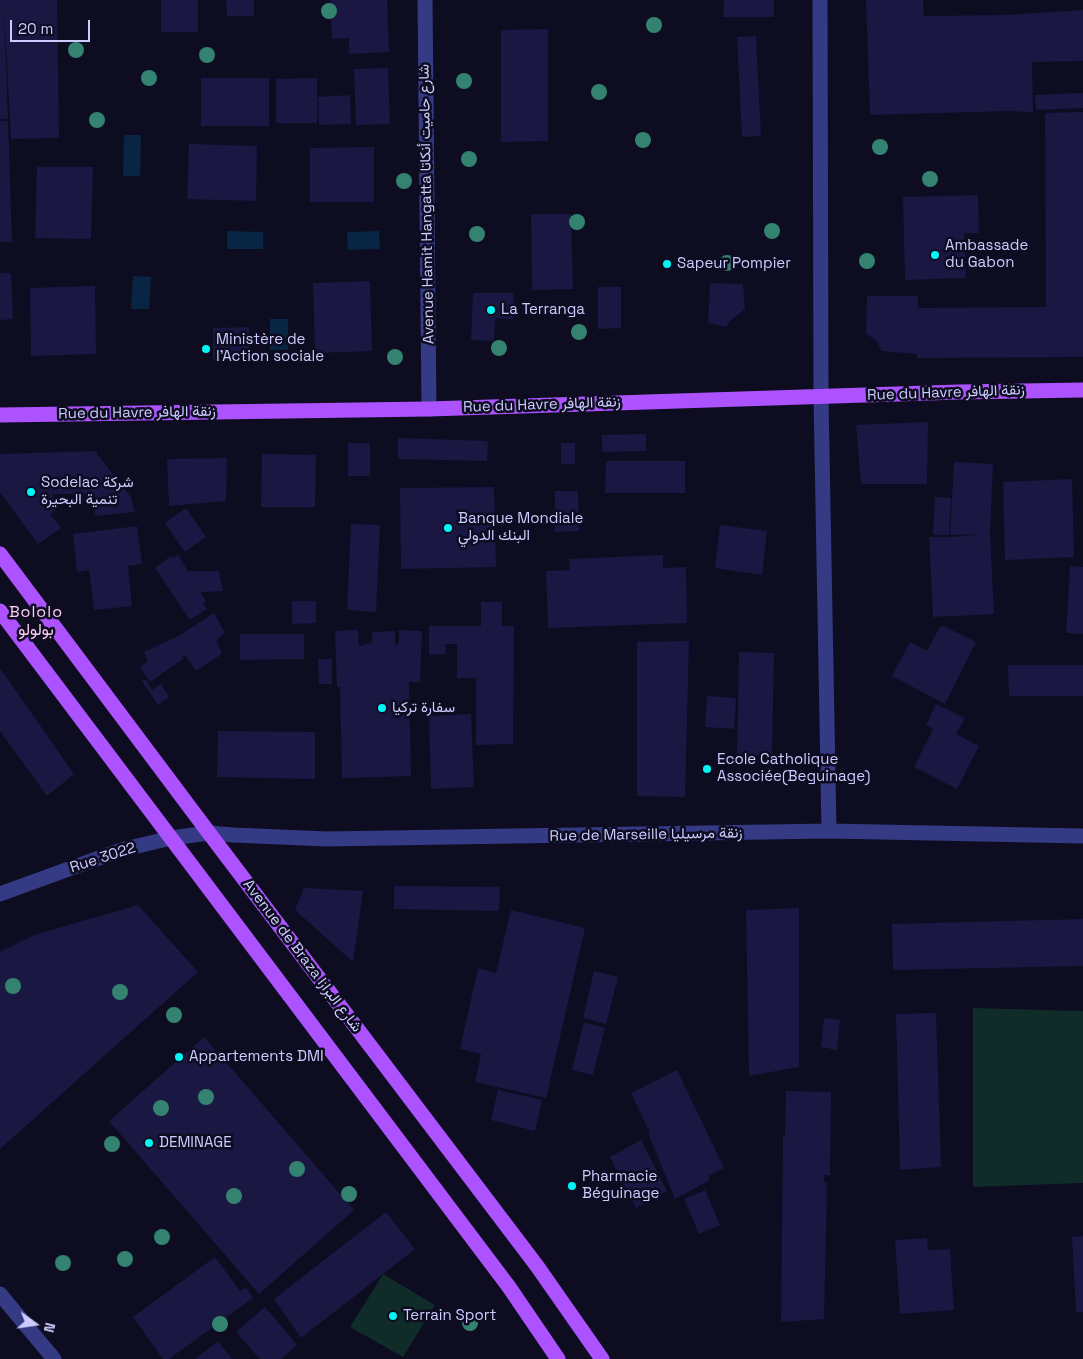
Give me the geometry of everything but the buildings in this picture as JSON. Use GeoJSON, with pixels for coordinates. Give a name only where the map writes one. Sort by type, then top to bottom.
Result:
{"type":"FeatureCollection","features":[{"type":"Feature","properties":{"kind":"main road","name":"Rue du Havre زنقة الهافر"},"geometry":{"type":"LineString","coordinates":[[0,415],[429,409],[1083,390]]}},
{"type":"Feature","properties":{"kind":"main road","name":"Avenue de Braza شارع البرازا"},"geometry":{"type":"LineString","coordinates":[[0,554],[536,1266],[602,1359]]}},
{"type":"Feature","properties":{"kind":"main road"},"geometry":{"type":"LineString","coordinates":[[0,611],[509,1287],[558,1359]]}},
{"type":"Feature","properties":{"kind":"street","name":"Avenue Hamit Hangatta شارع حاميت أنكاتا"},"geometry":{"type":"LineString","coordinates":[[425,0],[429,409]]}},
{"type":"Feature","properties":{"kind":"street"},"geometry":{"type":"LineString","coordinates":[[820,0],[821,397],[829,831]]}},
{"type":"Feature","properties":{"kind":"street","name":"Rue de Marseille زنقة مرسيليا"},"geometry":{"type":"LineString","coordinates":[[209,833],[234,836],[326,839],[829,831],[1083,836]]}},
{"type":"Feature","properties":{"kind":"street","name":"Rue 3022"},"geometry":{"type":"LineString","coordinates":[[0,894],[121,850],[172,838],[209,833]]}},
{"type":"Feature","properties":{"kind":"street"},"geometry":{"type":"LineString","coordinates":[[0,1294],[54,1359]]}},
{"type":"Feature","properties":{"kind":"green space"},"geometry":{"type":"Polygon","coordinates":[[[973,1008],[1083,1011],[1083,1183],[973,1187],[973,1008]]]}},
{"type":"Feature","properties":{"kind":"green space","name":"Terrain Sport"},"geometry":{"type":"Polygon","coordinates":[[[383,1274],[435,1305],[403,1357],[350,1327],[383,1274]]]}},
{"type":"Feature","properties":{"kind":"water"},"geometry":{"type":"Polygon","coordinates":[[[124,135],[141,135],[140,176],[123,176],[124,135]]]}},
{"type":"Feature","properties":{"kind":"water"},"geometry":{"type":"Polygon","coordinates":[[[227,231],[263,232],[263,249],[227,249],[227,231]]]}},
{"type":"Feature","properties":{"kind":"water"},"geometry":{"type":"Polygon","coordinates":[[[379,231],[380,249],[348,250],[347,232],[379,231]]]}},
{"type":"Feature","properties":{"kind":"water"},"geometry":{"type":"Polygon","coordinates":[[[133,276],[151,277],[149,309],[131,309],[133,276]]]}},
{"type":"Feature","properties":{"kind":"water"},"geometry":{"type":"Polygon","coordinates":[[[270,319],[288,319],[288,350],[270,350],[270,319]]]}},
{"type":"Feature","properties":{"kind":"place","name":"Ambassade du Gabon"},"geometry":{"type":"Point","coordinates":[935,255]}},
{"type":"Feature","properties":{"kind":"place","name":"Sapeur Pompier"},"geometry":{"type":"Point","coordinates":[667,264]}},
{"type":"Feature","properties":{"kind":"place","name":"La Terranga"},"geometry":{"type":"Point","coordinates":[491,310]}},
{"type":"Feature","properties":{"kind":"place","name":"Ministère de l'Action sociale"},"geometry":{"type":"Point","coordinates":[206,349]}},
{"type":"Feature","properties":{"kind":"place","name":"Sodelac شركة تنمية البحيرة"},"geometry":{"type":"Point","coordinates":[31,492]}},
{"type":"Feature","properties":{"kind":"place","name":"Banque Mondiale البنك الدولي"},"geometry":{"type":"Point","coordinates":[448,528]}},
{"type":"Feature","properties":{"kind":"place","name":"سفارة تركيا"},"geometry":{"type":"Point","coordinates":[382,708]}},
{"type":"Feature","properties":{"kind":"place","name":"Ecole Catholique Associée(Beguinage)"},"geometry":{"type":"Point","coordinates":[707,769]}},
{"type":"Feature","properties":{"kind":"place","name":"Appartements DMI"},"geometry":{"type":"Point","coordinates":[179,1057]}},
{"type":"Feature","properties":{"kind":"place","name":"DEMINAGE"},"geometry":{"type":"Point","coordinates":[149,1143]}},
{"type":"Feature","properties":{"kind":"place","name":"Pharmacie Béguinage"},"geometry":{"type":"Point","coordinates":[572,1186]}},
{"type":"Feature","properties":{"kind":"place","name":"Terrain Sport"},"geometry":{"type":"Point","coordinates":[393,1316]}},
{"type":"Feature","properties":{"kind":"district","name":"Bololo بولولو"},"geometry":{"type":"Point","coordinates":[36,622]}}]}
